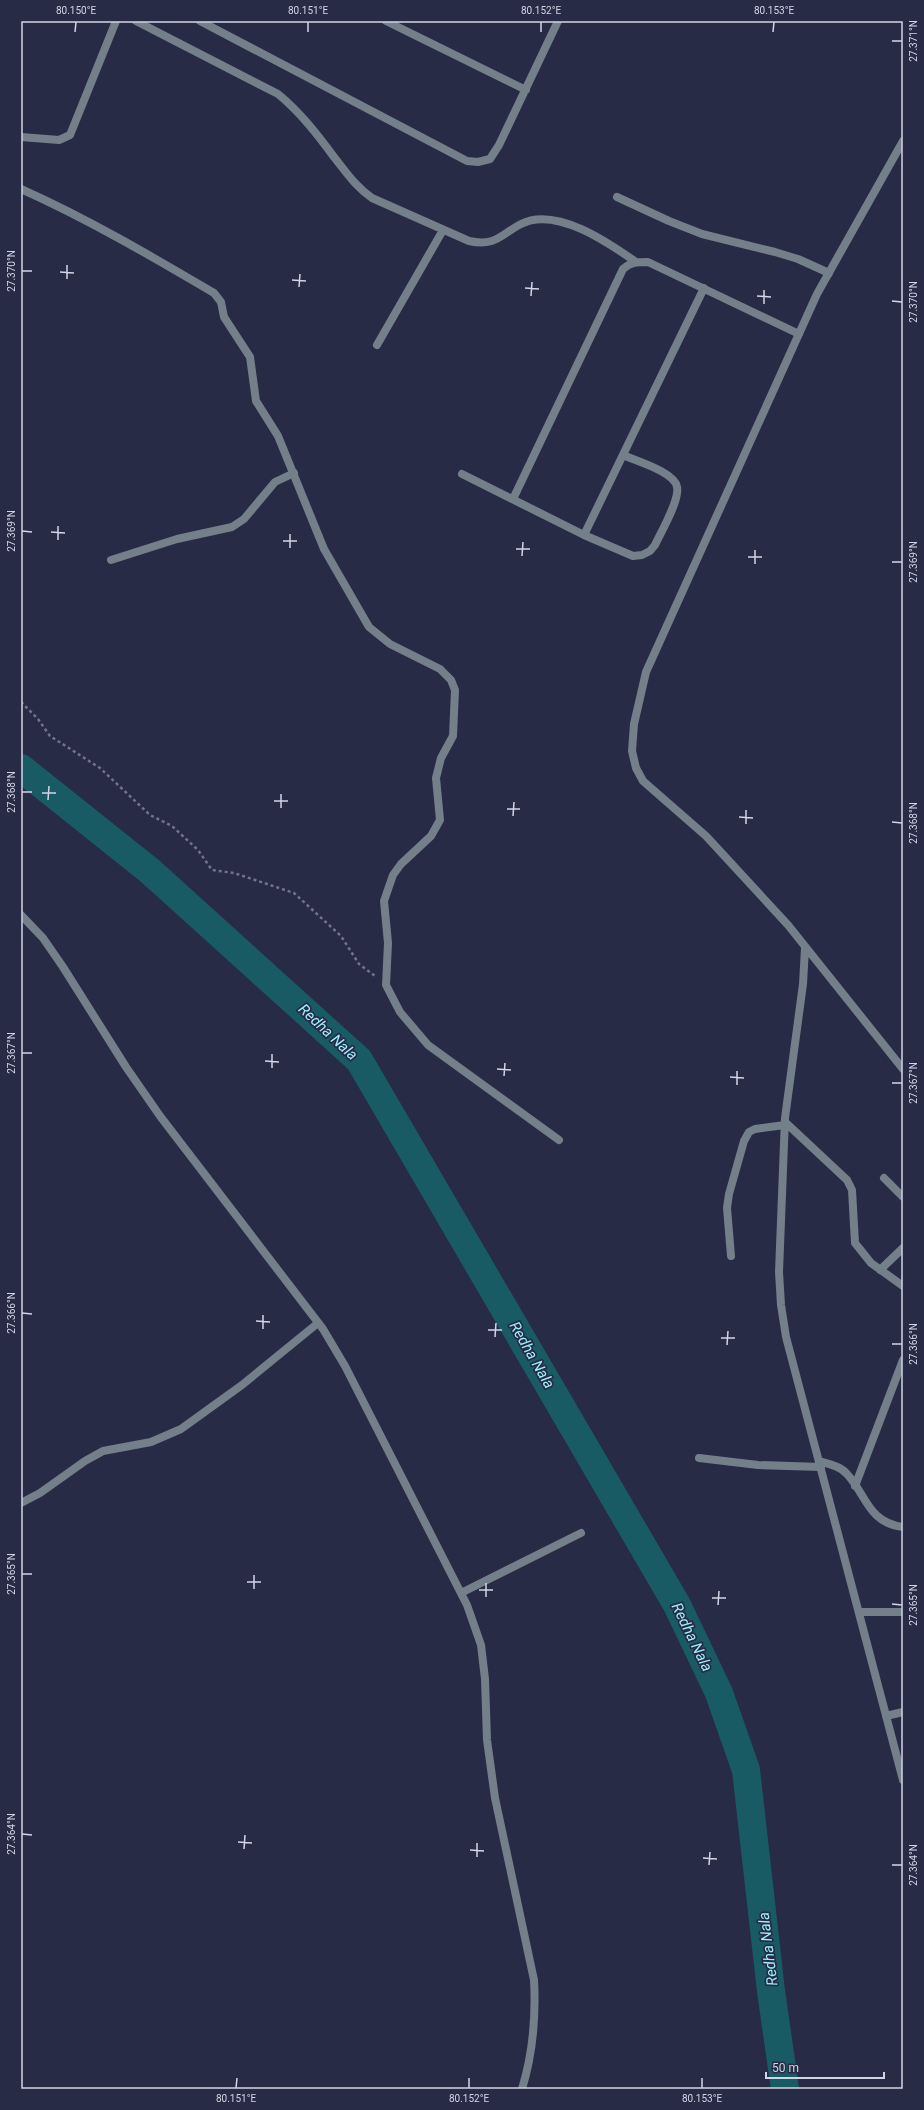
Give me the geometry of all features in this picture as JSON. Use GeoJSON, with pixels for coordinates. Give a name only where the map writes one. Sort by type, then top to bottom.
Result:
{"type":"FeatureCollection","features":[{"type":"Feature","properties":{"kind":"street"},"geometry":{"type":"LineString","coordinates":[[21,136],[59,140],[70,135],[116,21]]}},
{"type":"Feature","properties":{"kind":"street"},"geometry":{"type":"LineString","coordinates":[[136,21],[278,94],[294,107],[361,190],[372,198],[443,230],[480,244],[490,243],[523,223],[542,219],[555,220],[598,238],[636,262]]}},
{"type":"Feature","properties":{"kind":"street"},"geometry":{"type":"LineString","coordinates":[[200,21],[467,161],[478,162],[490,159],[500,145],[558,21]]}},
{"type":"Feature","properties":{"kind":"street"},"geometry":{"type":"LineString","coordinates":[[386,21],[526,90]]}},
{"type":"Feature","properties":{"kind":"street"},"geometry":{"type":"LineString","coordinates":[[903,141],[829,273],[799,334],[646,672],[634,724],[632,751],[636,768],[643,781],[706,836],[788,925],[903,1069]]}},
{"type":"Feature","properties":{"kind":"street"},"geometry":{"type":"LineString","coordinates":[[21,189],[59,206],[151,256],[214,293],[221,302],[224,318],[250,357],[256,401],[278,436],[324,549],[369,627],[390,644],[440,668],[452,680],[455,690],[453,736],[441,758],[436,778],[440,820],[431,836],[401,864],[393,875],[384,901],[388,944],[386,985],[400,1012],[428,1045],[559,1140]]}},
{"type":"Feature","properties":{"kind":"street"},"geometry":{"type":"LineString","coordinates":[[618,197],[669,222],[702,234],[783,254],[829,273]]}},
{"type":"Feature","properties":{"kind":"street"},"geometry":{"type":"LineString","coordinates":[[377,345],[443,230]]}},
{"type":"Feature","properties":{"kind":"street"},"geometry":{"type":"LineString","coordinates":[[513,499],[623,269],[629,264],[636,262],[648,262],[799,334]]}},
{"type":"Feature","properties":{"kind":"street"},"geometry":{"type":"LineString","coordinates":[[584,535],[704,288]]}},
{"type":"Feature","properties":{"kind":"street"},"geometry":{"type":"LineString","coordinates":[[462,474],[584,535],[633,556],[642,555],[650,551],[655,545],[677,496],[677,487],[672,479],[665,473],[623,455]]}},
{"type":"Feature","properties":{"kind":"street"},"geometry":{"type":"LineString","coordinates":[[111,560],[177,540],[232,527],[244,519],[275,482],[294,473]]}},
{"type":"Feature","properties":{"kind":"street"},"geometry":{"type":"LineString","coordinates":[[21,915],[43,938],[63,966],[126,1067],[160,1116],[318,1323],[345,1366],[473,1620],[481,1645],[485,1679],[487,1740],[496,1798],[534,1980],[536,2007],[533,2040],[522,2089]]}},
{"type":"Feature","properties":{"kind":"street"},"geometry":{"type":"LineString","coordinates":[[805,948],[803,984],[785,1124],[779,1272],[781,1305],[786,1337],[903,1780]]}},
{"type":"Feature","properties":{"kind":"street"},"geometry":{"type":"LineString","coordinates":[[732,1256],[727,1208],[729,1194],[744,1141],[749,1132],[755,1128],[785,1124],[848,1180],[852,1190],[855,1243],[871,1263],[903,1286]]}},
{"type":"Feature","properties":{"kind":"street"},"geometry":{"type":"LineString","coordinates":[[884,1178],[903,1197]]}},
{"type":"Feature","properties":{"kind":"street"},"geometry":{"type":"LineString","coordinates":[[880,1270],[903,1248]]}},
{"type":"Feature","properties":{"kind":"street"},"geometry":{"type":"LineString","coordinates":[[21,1503],[40,1493],[85,1461],[103,1451],[151,1442],[181,1428],[242,1385],[318,1323]]}},
{"type":"Feature","properties":{"kind":"street"},"geometry":{"type":"LineString","coordinates":[[855,1486],[903,1360]]}},
{"type":"Feature","properties":{"kind":"street"},"geometry":{"type":"LineString","coordinates":[[699,1458],[758,1465],[820,1464],[839,1468],[847,1474],[869,1509],[885,1521],[903,1527]]}},
{"type":"Feature","properties":{"kind":"street"},"geometry":{"type":"LineString","coordinates":[[460,1593],[581,1533]]}},
{"type":"Feature","properties":{"kind":"street"},"geometry":{"type":"LineString","coordinates":[[859,1612],[903,1612]]}},
{"type":"Feature","properties":{"kind":"street"},"geometry":{"type":"LineString","coordinates":[[886,1716],[903,1712]]}},
{"type":"Feature","properties":{"kind":"path"},"geometry":{"type":"LineString","coordinates":[[21,702],[38,719],[50,736],[100,768],[150,815],[172,826],[198,850],[212,870],[234,873],[294,893],[341,936],[359,964],[386,985]]}},
{"type":"Feature","properties":{"kind":"waterway","name":"Redha Nala"},"geometry":{"type":"LineString","coordinates":[[21,768],[150,871],[359,1060],[677,1605],[719,1693],[746,1770],[771,1991],[785,2089]]}}]}
